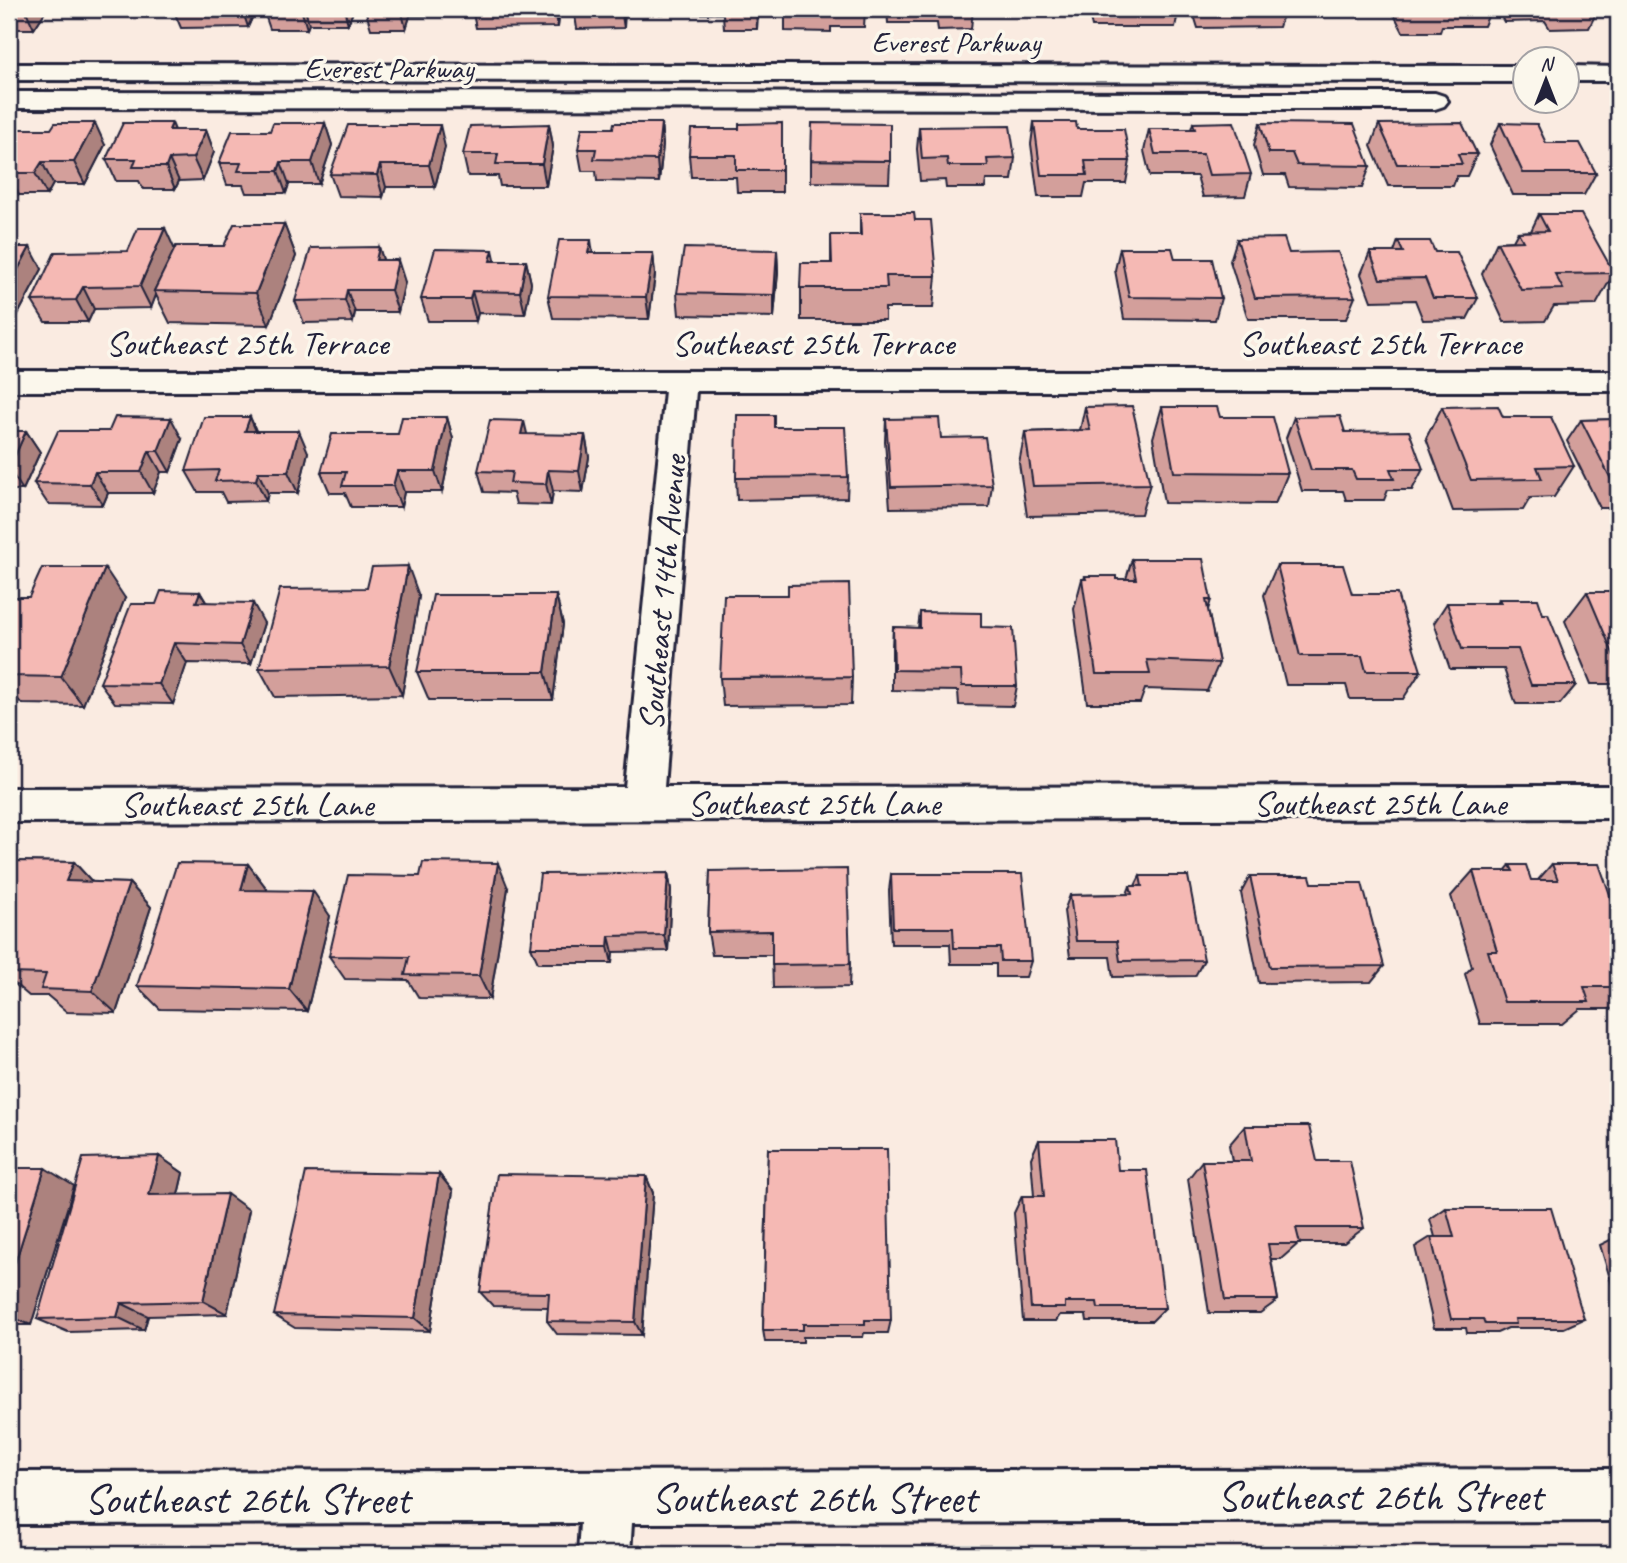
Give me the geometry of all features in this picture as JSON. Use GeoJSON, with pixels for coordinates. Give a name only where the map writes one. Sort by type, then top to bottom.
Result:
{"type":"FeatureCollection","features":[{"type":"Feature","properties":{"kind":"street","name":"Everest Parkway"},"geometry":{"type":"LineString","coordinates":[[9,72],[1512,74]]}},
{"type":"Feature","properties":{"kind":"street"},"geometry":{"type":"LineString","coordinates":[[1041,73],[1045,101]]}},
{"type":"Feature","properties":{"kind":"street"},"geometry":{"type":"LineString","coordinates":[[1582,74],[1618,74]]}},
{"type":"Feature","properties":{"kind":"street","name":"Everest Parkway"},"geometry":{"type":"LineString","coordinates":[[9,100],[1457,101]]}},
{"type":"Feature","properties":{"kind":"street","name":"Southeast 25th Terrace"},"geometry":{"type":"LineString","coordinates":[[9,381],[1618,382]]}},
{"type":"Feature","properties":{"kind":"street","name":"Southeast 14th Avenue"},"geometry":{"type":"LineString","coordinates":[[643,804],[681,382]]}},
{"type":"Feature","properties":{"kind":"street","name":"Southeast 25th Lane"},"geometry":{"type":"LineString","coordinates":[[9,804],[1618,802]]}},
{"type":"Feature","properties":{"kind":"street","name":"Southeast 26th Street"},"geometry":{"type":"LineString","coordinates":[[9,1498],[1618,1494]]}},
{"type":"Feature","properties":{"kind":"street"},"geometry":{"type":"LineString","coordinates":[[604,1554],[608,1497]]}},
{"type":"Feature","properties":{"kind":"building"},"geometry":{"type":"Polygon","coordinates":[[[831,9],[831,10],[785,10],[831,9]]]}},
{"type":"Feature","properties":{"kind":"building"},"geometry":{"type":"Polygon","coordinates":[[[1410,9],[1448,9],[1449,10],[1411,11],[1410,9]]]}},
{"type":"Feature","properties":{"kind":"building"},"geometry":{"type":"Polygon","coordinates":[[[1034,122],[1076,122],[1077,129],[1124,129],[1130,161],[1085,161],[1087,175],[1041,175],[1034,122]]]}},
{"type":"Feature","properties":{"kind":"building"},"geometry":{"type":"Polygon","coordinates":[[[1234,122],[1251,174],[1209,175],[1203,154],[1155,154],[1149,129],[1195,129],[1193,123],[1234,122]]]}},
{"type":"Feature","properties":{"kind":"building"},"geometry":{"type":"Polygon","coordinates":[[[55,123],[95,123],[74,162],[42,162],[35,173],[9,173],[12,163],[9,163],[9,129],[51,129],[55,123]]]}},
{"type":"Feature","properties":{"kind":"building"},"geometry":{"type":"Polygon","coordinates":[[[123,123],[172,123],[169,130],[206,130],[193,158],[169,159],[166,167],[133,167],[136,159],[106,159],[123,123]]]}},
{"type":"Feature","properties":{"kind":"building"},"geometry":{"type":"Polygon","coordinates":[[[273,123],[325,123],[312,162],[281,162],[278,171],[238,171],[241,163],[219,163],[232,131],[270,131],[273,123]]]}},
{"type":"Feature","properties":{"kind":"building"},"geometry":{"type":"Polygon","coordinates":[[[614,123],[661,123],[657,160],[594,159],[596,149],[578,149],[582,128],[613,128],[614,123]]]}},
{"type":"Feature","properties":{"kind":"building"},"geometry":{"type":"Polygon","coordinates":[[[782,123],[782,170],[736,170],[736,155],[689,155],[691,129],[739,129],[739,124],[782,123]]]}},
{"type":"Feature","properties":{"kind":"building"},"geometry":{"type":"Polygon","coordinates":[[[812,123],[890,124],[890,161],[811,160],[812,123]]]}},
{"type":"Feature","properties":{"kind":"building"},"geometry":{"type":"Polygon","coordinates":[[[1260,123],[1354,124],[1370,166],[1297,165],[1292,153],[1269,153],[1260,123]]]}},
{"type":"Feature","properties":{"kind":"building"},"geometry":{"type":"Polygon","coordinates":[[[1462,123],[1477,154],[1458,154],[1462,164],[1397,164],[1379,124],[1462,123]]]}},
{"type":"Feature","properties":{"kind":"building"},"geometry":{"type":"Polygon","coordinates":[[[1500,123],[1537,124],[1546,143],[1580,143],[1596,173],[1523,173],[1500,123]]]}},
{"type":"Feature","properties":{"kind":"building"},"geometry":{"type":"Polygon","coordinates":[[[549,124],[542,164],[496,164],[498,154],[463,154],[470,126],[549,124]]]}},
{"type":"Feature","properties":{"kind":"building"},"geometry":{"type":"Polygon","coordinates":[[[348,125],[440,125],[429,165],[380,165],[377,175],[330,174],[348,125]]]}},
{"type":"Feature","properties":{"kind":"building"},"geometry":{"type":"Polygon","coordinates":[[[1010,126],[1015,158],[987,159],[988,166],[948,166],[947,158],[922,159],[919,127],[1010,126]]]}},
{"type":"Feature","properties":{"kind":"building"},"geometry":{"type":"Polygon","coordinates":[[[860,213],[914,213],[915,220],[931,220],[936,276],[886,276],[887,288],[800,288],[801,263],[832,263],[831,235],[861,235],[860,213]]]}},
{"type":"Feature","properties":{"kind":"building"},"geometry":{"type":"Polygon","coordinates":[[[1539,214],[1581,214],[1614,273],[1555,274],[1563,289],[1521,290],[1497,242],[1523,241],[1518,232],[1548,231],[1539,214]]]}},
{"type":"Feature","properties":{"kind":"building"},"geometry":{"type":"Polygon","coordinates":[[[234,224],[284,224],[256,293],[154,291],[176,246],[224,246],[234,224]]]}},
{"type":"Feature","properties":{"kind":"building"},"geometry":{"type":"Polygon","coordinates":[[[138,228],[165,228],[140,286],[83,287],[76,300],[32,301],[55,252],[128,251],[138,228]]]}},
{"type":"Feature","properties":{"kind":"building"},"geometry":{"type":"Polygon","coordinates":[[[1284,238],[1289,253],[1338,252],[1355,297],[1255,298],[1237,239],[1284,238]]]}},
{"type":"Feature","properties":{"kind":"building"},"geometry":{"type":"Polygon","coordinates":[[[559,240],[591,240],[588,253],[653,253],[646,297],[548,296],[559,240]]]}},
{"type":"Feature","properties":{"kind":"building"},"geometry":{"type":"Polygon","coordinates":[[[1398,241],[1430,241],[1435,252],[1457,252],[1478,298],[1433,298],[1425,278],[1380,279],[1370,252],[1403,252],[1398,241]]]}},
{"type":"Feature","properties":{"kind":"building"},"geometry":{"type":"Polygon","coordinates":[[[9,247],[30,247],[9,286],[9,247]]]}},
{"type":"Feature","properties":{"kind":"building"},"geometry":{"type":"Polygon","coordinates":[[[379,247],[376,260],[398,260],[391,290],[347,290],[345,300],[295,301],[311,248],[379,247]]]}},
{"type":"Feature","properties":{"kind":"building"},"geometry":{"type":"Polygon","coordinates":[[[684,248],[777,250],[774,295],[677,293],[684,248]]]}},
{"type":"Feature","properties":{"kind":"building"},"geometry":{"type":"Polygon","coordinates":[[[1120,248],[1172,248],[1175,259],[1212,259],[1221,298],[1129,297],[1120,248]]]}},
{"type":"Feature","properties":{"kind":"building"},"geometry":{"type":"Polygon","coordinates":[[[435,249],[493,250],[490,261],[526,261],[520,292],[472,291],[470,299],[421,299],[435,249]]]}},
{"type":"Feature","properties":{"kind":"building"},"geometry":{"type":"Polygon","coordinates":[[[1132,406],[1150,484],[1033,486],[1025,432],[1090,430],[1085,407],[1132,406]]]}},
{"type":"Feature","properties":{"kind":"building"},"geometry":{"type":"Polygon","coordinates":[[[1498,406],[1503,417],[1551,417],[1574,466],[1537,467],[1542,479],[1471,480],[1442,407],[1498,406]]]}},
{"type":"Feature","properties":{"kind":"building"},"geometry":{"type":"Polygon","coordinates":[[[1162,407],[1217,407],[1220,417],[1273,417],[1288,473],[1174,472],[1162,407]]]}},
{"type":"Feature","properties":{"kind":"building"},"geometry":{"type":"Polygon","coordinates":[[[737,415],[774,415],[774,427],[845,427],[848,477],[736,478],[737,415]]]}},
{"type":"Feature","properties":{"kind":"building"},"geometry":{"type":"Polygon","coordinates":[[[1340,416],[1345,432],[1409,431],[1423,469],[1390,469],[1394,479],[1356,479],[1352,470],[1311,470],[1294,417],[1340,416]]]}},
{"type":"Feature","properties":{"kind":"building"},"geometry":{"type":"Polygon","coordinates":[[[115,417],[171,418],[158,451],[149,451],[141,472],[95,472],[90,484],[34,483],[58,431],[109,431],[115,417]]]}},
{"type":"Feature","properties":{"kind":"building"},"geometry":{"type":"Polygon","coordinates":[[[204,417],[250,417],[245,431],[299,431],[288,472],[258,472],[256,480],[215,481],[219,470],[186,471],[204,417]]]}},
{"type":"Feature","properties":{"kind":"building"},"geometry":{"type":"Polygon","coordinates":[[[402,417],[447,417],[435,471],[397,471],[393,486],[342,486],[346,472],[321,472],[332,434],[398,434],[402,417]]]}},
{"type":"Feature","properties":{"kind":"building"},"geometry":{"type":"Polygon","coordinates":[[[939,418],[941,438],[985,437],[992,485],[891,487],[886,419],[939,418]]]}},
{"type":"Feature","properties":{"kind":"building"},"geometry":{"type":"Polygon","coordinates":[[[1618,419],[1618,487],[1615,487],[1581,420],[1618,419]]]}},
{"type":"Feature","properties":{"kind":"building"},"geometry":{"type":"Polygon","coordinates":[[[490,420],[524,421],[521,434],[585,435],[579,471],[548,470],[546,484],[510,483],[512,472],[478,471],[490,420]]]}},
{"type":"Feature","properties":{"kind":"building"},"geometry":{"type":"Polygon","coordinates":[[[9,431],[26,431],[9,469],[9,431]]]}},
{"type":"Feature","properties":{"kind":"building"},"geometry":{"type":"Polygon","coordinates":[[[1132,559],[1203,559],[1211,600],[1206,600],[1219,663],[1147,660],[1150,674],[1096,674],[1082,579],[1086,579],[1085,576],[1116,576],[1116,579],[1136,579],[1132,559]]]}},
{"type":"Feature","properties":{"kind":"building"},"geometry":{"type":"Polygon","coordinates":[[[1277,565],[1343,565],[1352,594],[1397,594],[1421,671],[1366,671],[1362,656],[1300,656],[1277,565]]]}},
{"type":"Feature","properties":{"kind":"building"},"geometry":{"type":"Polygon","coordinates":[[[408,566],[389,666],[259,668],[280,589],[367,588],[372,567],[408,566]]]}},
{"type":"Feature","properties":{"kind":"building"},"geometry":{"type":"Polygon","coordinates":[[[42,568],[105,568],[61,677],[9,676],[9,597],[29,597],[42,568]]]}},
{"type":"Feature","properties":{"kind":"building"},"geometry":{"type":"Polygon","coordinates":[[[849,584],[852,677],[720,678],[724,595],[788,595],[788,585],[849,584]]]}},
{"type":"Feature","properties":{"kind":"building"},"geometry":{"type":"Polygon","coordinates":[[[161,591],[200,592],[196,602],[253,603],[240,645],[174,643],[159,684],[100,683],[131,604],[156,604],[161,591]]]}},
{"type":"Feature","properties":{"kind":"building"},"geometry":{"type":"Polygon","coordinates":[[[1587,592],[1618,592],[1618,656],[1614,656],[1587,592]]]}},
{"type":"Feature","properties":{"kind":"building"},"geometry":{"type":"Polygon","coordinates":[[[433,595],[556,595],[545,672],[417,672],[433,595]]]}},
{"type":"Feature","properties":{"kind":"building"},"geometry":{"type":"Polygon","coordinates":[[[1499,599],[1538,599],[1543,614],[1548,614],[1576,685],[1531,685],[1518,649],[1462,649],[1447,603],[1501,603],[1499,599]]]}},
{"type":"Feature","properties":{"kind":"building"},"geometry":{"type":"Polygon","coordinates":[[[920,612],[981,613],[981,627],[1013,628],[1017,686],[962,686],[961,671],[894,670],[893,627],[920,628],[920,612]]]}},
{"type":"Feature","properties":{"kind":"building"},"geometry":{"type":"Polygon","coordinates":[[[9,861],[74,862],[66,881],[129,883],[92,991],[41,989],[46,974],[9,973],[9,861]]]}},
{"type":"Feature","properties":{"kind":"building"},"geometry":{"type":"Polygon","coordinates":[[[423,862],[498,863],[479,976],[405,975],[409,957],[329,956],[348,875],[420,876],[423,862]]]}},
{"type":"Feature","properties":{"kind":"building"},"geometry":{"type":"Polygon","coordinates":[[[177,863],[248,864],[241,890],[313,891],[289,989],[137,986],[177,863]]]}},
{"type":"Feature","properties":{"kind":"building"},"geometry":{"type":"Polygon","coordinates":[[[1552,864],[1599,864],[1618,917],[1618,987],[1584,987],[1589,1002],[1504,1002],[1488,951],[1497,951],[1473,871],[1513,871],[1510,865],[1526,865],[1531,880],[1558,880],[1552,864]]]}},
{"type":"Feature","properties":{"kind":"building"},"geometry":{"type":"Polygon","coordinates":[[[847,869],[850,964],[772,965],[772,931],[708,932],[710,871],[847,869]]]}},
{"type":"Feature","properties":{"kind":"building"},"geometry":{"type":"Polygon","coordinates":[[[668,873],[664,935],[609,936],[608,947],[531,947],[540,874],[668,873]]]}},
{"type":"Feature","properties":{"kind":"building"},"geometry":{"type":"Polygon","coordinates":[[[891,874],[1022,874],[1031,961],[1001,961],[1000,948],[954,948],[953,928],[893,928],[891,874]]]}},
{"type":"Feature","properties":{"kind":"building"},"geometry":{"type":"Polygon","coordinates":[[[1140,876],[1188,876],[1204,960],[1120,961],[1117,941],[1076,941],[1070,895],[1132,894],[1130,886],[1142,886],[1140,876]]]}},
{"type":"Feature","properties":{"kind":"building"},"geometry":{"type":"Polygon","coordinates":[[[1250,876],[1310,876],[1312,883],[1362,883],[1384,966],[1270,967],[1250,876]]]}},
{"type":"Feature","properties":{"kind":"building"},"geometry":{"type":"Polygon","coordinates":[[[1245,1126],[1309,1126],[1317,1161],[1350,1161],[1364,1228],[1296,1228],[1300,1244],[1268,1244],[1278,1300],[1225,1300],[1202,1161],[1251,1161],[1245,1126]]]}},
{"type":"Feature","properties":{"kind":"building"},"geometry":{"type":"Polygon","coordinates":[[[1039,1140],[1115,1140],[1118,1170],[1147,1170],[1165,1308],[1098,1308],[1097,1302],[1065,1302],[1065,1308],[1031,1308],[1022,1196],[1044,1196],[1039,1140]]]}},
{"type":"Feature","properties":{"kind":"building"},"geometry":{"type":"Polygon","coordinates":[[[768,1149],[887,1149],[891,1320],[865,1320],[865,1324],[803,1324],[803,1330],[763,1330],[768,1149]]]}},
{"type":"Feature","properties":{"kind":"building"},"geometry":{"type":"Polygon","coordinates":[[[159,1156],[149,1195],[227,1194],[203,1301],[121,1303],[117,1317],[37,1319],[83,1158],[159,1156]]]}},
{"type":"Feature","properties":{"kind":"building"},"geometry":{"type":"Polygon","coordinates":[[[9,1168],[45,1168],[9,1282],[9,1168]]]}},
{"type":"Feature","properties":{"kind":"building"},"geometry":{"type":"Polygon","coordinates":[[[306,1172],[439,1174],[415,1318],[274,1315],[306,1172]]]}},
{"type":"Feature","properties":{"kind":"building"},"geometry":{"type":"Polygon","coordinates":[[[497,1174],[646,1176],[635,1322],[547,1321],[549,1293],[480,1292],[497,1174]]]}},
{"type":"Feature","properties":{"kind":"building"},"geometry":{"type":"Polygon","coordinates":[[[1446,1208],[1551,1208],[1584,1319],[1515,1319],[1516,1324],[1485,1324],[1483,1319],[1451,1319],[1431,1237],[1454,1237],[1446,1208]]]}}]}
